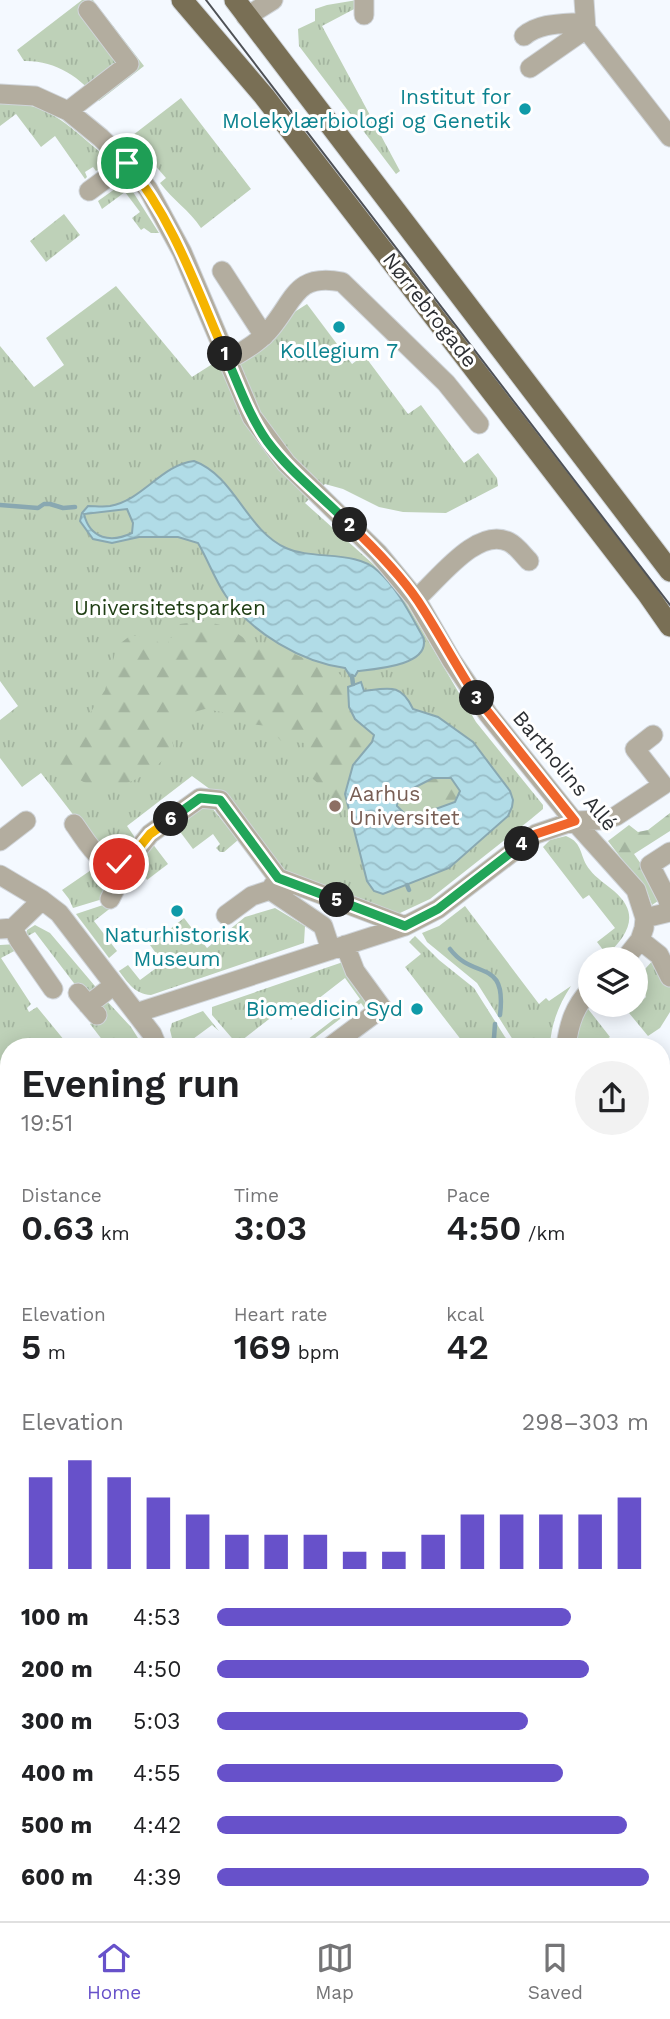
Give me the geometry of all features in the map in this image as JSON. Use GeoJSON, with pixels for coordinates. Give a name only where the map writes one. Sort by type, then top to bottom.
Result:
{"type":"FeatureCollection","features":[{"type":"Feature","properties":{"kind":"main road","name":"Nørrebrogade"},"geometry":{"type":"LineString","coordinates":[[182,0],[264,96],[670,626]]}},
{"type":"Feature","properties":{"kind":"main road","name":"Nørrebrogade"},"geometry":{"type":"LineString","coordinates":[[240,8],[670,571]]}},
{"type":"Feature","properties":{"kind":"street"},"geometry":{"type":"LineString","coordinates":[[240,8],[273,0]]}},
{"type":"Feature","properties":{"kind":"street"},"geometry":{"type":"LineString","coordinates":[[584,0],[585,26],[670,136]]}},
{"type":"Feature","properties":{"kind":"street"},"geometry":{"type":"LineString","coordinates":[[68,111],[129,64],[88,10]]}},
{"type":"Feature","properties":{"kind":"street"},"geometry":{"type":"LineString","coordinates":[[524,36],[540,27],[585,26]]}},
{"type":"Feature","properties":{"kind":"street"},"geometry":{"type":"LineString","coordinates":[[530,68],[585,26]]}},
{"type":"Feature","properties":{"kind":"street","name":"Bartholins Allé"},"geometry":{"type":"LineString","coordinates":[[0,94],[36,96],[68,111],[102,138],[148,189],[166,218],[252,417],[268,441],[286,463],[378,553],[416,599],[452,661],[488,714],[575,821],[636,890],[645,918]]}},
{"type":"Feature","properties":{"kind":"street"},"geometry":{"type":"LineString","coordinates":[[89,191],[127,163]]}},
{"type":"Feature","properties":{"kind":"street"},"geometry":{"type":"LineString","coordinates":[[222,271],[264,336]]}},
{"type":"Feature","properties":{"kind":"street"},"geometry":{"type":"LineString","coordinates":[[228,360],[264,336],[288,302],[305,284],[321,279],[342,282],[446,383],[479,424]]}},
{"type":"Feature","properties":{"kind":"street"},"geometry":{"type":"LineString","coordinates":[[416,599],[475,544],[489,539],[510,542],[529,561]]}},
{"type":"Feature","properties":{"kind":"street"},"geometry":{"type":"LineString","coordinates":[[136,1013],[405,926],[438,909],[536,834],[575,821],[601,820],[616,816],[663,785],[635,749],[653,735]]}},
{"type":"Feature","properties":{"kind":"street"},"geometry":{"type":"LineString","coordinates":[[110,899],[128,861],[150,834],[200,798],[220,800],[274,884],[323,926],[382,1008],[342,1038]]}},
{"type":"Feature","properties":{"kind":"street"},"geometry":{"type":"LineString","coordinates":[[0,841],[26,821]]}},
{"type":"Feature","properties":{"kind":"street"},"geometry":{"type":"LineString","coordinates":[[74,824],[101,860],[109,864],[128,861]]}},
{"type":"Feature","properties":{"kind":"street"},"geometry":{"type":"LineString","coordinates":[[634,947],[640,940],[645,918],[670,912],[668,900],[650,865],[670,852]]}},
{"type":"Feature","properties":{"kind":"street"},"geometry":{"type":"LineString","coordinates":[[0,875],[42,900],[64,919],[154,1038]]}},
{"type":"Feature","properties":{"kind":"street"},"geometry":{"type":"LineString","coordinates":[[226,915],[274,884],[405,926]]}},
{"type":"Feature","properties":{"kind":"street"},"geometry":{"type":"LineString","coordinates":[[42,900],[7,929],[19,940],[53,989]]}},
{"type":"Feature","properties":{"kind":"street"},"geometry":{"type":"LineString","coordinates":[[640,940],[659,955],[670,977]]}},
{"type":"Feature","properties":{"kind":"street"},"geometry":{"type":"LineString","coordinates":[[88,1005],[114,985]]}},
{"type":"Feature","properties":{"kind":"street"},"geometry":{"type":"LineString","coordinates":[[567,1038],[568,1027],[578,1005]]}},
{"type":"Feature","properties":{"kind":"green space"},"geometry":{"type":"Polygon","coordinates":[[[82,0],[93,0],[144,66],[99,101],[84,84],[66,72],[46,63],[24,61],[17,50],[82,0]]]}},
{"type":"Feature","properties":{"kind":"green space"},"geometry":{"type":"Polygon","coordinates":[[[357,0],[358,7],[322,26],[400,171],[396,174],[299,46],[298,29],[315,21],[315,9],[357,0]]]}},
{"type":"Feature","properties":{"kind":"green space"},"geometry":{"type":"Polygon","coordinates":[[[181,98],[251,189],[201,228],[160,183],[166,178],[138,146],[133,150],[124,142],[181,98]]]}},
{"type":"Feature","properties":{"kind":"green space"},"geometry":{"type":"Polygon","coordinates":[[[0,102],[30,106],[48,112],[84,138],[108,159],[108,162],[96,171],[93,167],[85,172],[85,179],[55,136],[41,147],[16,114],[0,126],[0,102]]]}},
{"type":"Feature","properties":{"kind":"green space"},"geometry":{"type":"Polygon","coordinates":[[[126,181],[132,183],[137,190],[133,192],[159,233],[151,233],[144,228],[141,230],[132,218],[140,212],[125,192],[102,209],[98,201],[126,181]]]}},
{"type":"Feature","properties":{"kind":"green space"},"geometry":{"type":"Polygon","coordinates":[[[64,214],[80,235],[46,262],[30,241],[64,214]]]}},
{"type":"Feature","properties":{"kind":"green space","name":"Universitetsparken"},"geometry":{"type":"Polygon","coordinates":[[[116,286],[192,377],[307,304],[352,364],[364,355],[408,414],[421,405],[464,463],[478,453],[497,478],[498,486],[446,513],[403,512],[379,507],[343,489],[325,484],[305,503],[373,564],[405,601],[476,722],[543,805],[543,809],[531,819],[430,899],[400,913],[386,916],[279,873],[222,798],[192,776],[127,826],[138,842],[128,852],[105,856],[41,773],[22,787],[0,758],[0,720],[18,706],[0,681],[0,346],[34,387],[64,365],[46,338],[116,286]]]}},
{"type":"Feature","properties":{"kind":"green space"},"geometry":{"type":"Polygon","coordinates":[[[205,621],[228,627],[251,643],[270,643],[341,675],[346,694],[354,708],[379,732],[350,800],[334,802],[327,791],[306,773],[305,743],[281,741],[268,726],[242,723],[222,712],[205,709],[175,717],[168,728],[174,748],[148,772],[126,783],[114,787],[91,785],[57,766],[52,753],[74,738],[105,690],[117,646],[131,635],[155,639],[164,649],[180,624],[205,621]]]}},
{"type":"Feature","properties":{"kind":"green space"},"geometry":{"type":"Polygon","coordinates":[[[433,778],[451,778],[460,791],[454,802],[419,815],[407,816],[397,806],[398,796],[433,778]]]}},
{"type":"Feature","properties":{"kind":"green space"},"geometry":{"type":"Polygon","coordinates":[[[198,807],[212,808],[238,840],[224,852],[216,848],[220,844],[213,834],[193,849],[175,825],[198,807]]]}},
{"type":"Feature","properties":{"kind":"green space"},"geometry":{"type":"Polygon","coordinates":[[[670,813],[670,831],[634,854],[655,884],[661,899],[652,905],[647,892],[608,841],[629,825],[638,832],[648,830],[670,813]]]}},
{"type":"Feature","properties":{"kind":"green space"},"geometry":{"type":"Polygon","coordinates":[[[566,836],[576,842],[592,873],[614,891],[627,908],[629,916],[626,932],[614,947],[601,947],[597,942],[615,928],[589,895],[583,899],[543,847],[550,840],[566,836]]]}},
{"type":"Feature","properties":{"kind":"green space"},"geometry":{"type":"Polygon","coordinates":[[[152,843],[168,864],[147,880],[137,864],[152,843]]]}},
{"type":"Feature","properties":{"kind":"green space"},"geometry":{"type":"Polygon","coordinates":[[[97,866],[117,871],[106,898],[73,908],[62,890],[97,866]]]}},
{"type":"Feature","properties":{"kind":"green space"},"geometry":{"type":"Polygon","coordinates":[[[115,901],[117,903],[94,921],[117,951],[109,958],[76,914],[115,901]]]}},
{"type":"Feature","properties":{"kind":"green space"},"geometry":{"type":"Polygon","coordinates":[[[465,906],[539,1004],[546,998],[549,1001],[571,986],[556,1014],[551,1038],[512,1038],[477,983],[427,942],[422,933],[439,926],[465,906]]]}},
{"type":"Feature","properties":{"kind":"green space"},"geometry":{"type":"Polygon","coordinates":[[[275,908],[305,926],[304,943],[151,995],[136,990],[119,971],[128,965],[140,980],[163,963],[150,945],[184,918],[207,948],[245,917],[275,908]]]}},
{"type":"Feature","properties":{"kind":"green space"},"geometry":{"type":"Polygon","coordinates":[[[35,925],[50,933],[100,992],[83,995],[35,932],[26,937],[27,930],[35,925]]]}},
{"type":"Feature","properties":{"kind":"green space"},"geometry":{"type":"Polygon","coordinates":[[[415,936],[439,960],[474,988],[506,1038],[460,1038],[405,967],[421,954],[409,942],[415,936]]]}},
{"type":"Feature","properties":{"kind":"green space"},"geometry":{"type":"Polygon","coordinates":[[[17,944],[20,948],[1,958],[31,1004],[27,1008],[29,1012],[37,1007],[62,1038],[0,1038],[0,945],[17,944]]]}},
{"type":"Feature","properties":{"kind":"green space"},"geometry":{"type":"Polygon","coordinates":[[[655,958],[670,982],[670,1012],[660,1028],[648,1036],[632,1017],[648,1017],[648,966],[655,958]]]}},
{"type":"Feature","properties":{"kind":"green space"},"geometry":{"type":"Polygon","coordinates":[[[343,962],[370,1006],[368,1013],[361,1003],[315,1038],[309,1038],[360,999],[345,978],[291,1020],[282,1009],[245,1038],[232,1038],[212,1015],[212,1007],[343,962]]]}},
{"type":"Feature","properties":{"kind":"green space"},"geometry":{"type":"Polygon","coordinates":[[[106,1000],[138,1038],[101,1038],[90,1024],[98,1018],[97,1013],[106,1000]]]}},
{"type":"Feature","properties":{"kind":"green space"},"geometry":{"type":"Polygon","coordinates":[[[203,1011],[219,1031],[212,1025],[194,1038],[172,1038],[172,1023],[203,1011]]]}},
{"type":"Feature","properties":{"kind":"green space"},"geometry":{"type":"Polygon","coordinates":[[[581,1017],[594,1017],[609,1038],[575,1038],[581,1017]]]}},
{"type":"Feature","properties":{"kind":"water"},"geometry":{"type":"Polygon","coordinates":[[[194,461],[208,468],[231,490],[261,529],[272,540],[286,548],[308,554],[358,560],[378,571],[398,594],[423,637],[424,646],[419,654],[401,664],[358,671],[355,676],[350,676],[345,668],[328,665],[279,644],[249,622],[226,596],[198,543],[178,537],[139,537],[112,543],[93,539],[80,521],[88,506],[122,503],[182,464],[194,461]],[[127,509],[84,514],[91,529],[102,537],[116,538],[132,533],[133,523],[127,509]]]}},
{"type":"Feature","properties":{"kind":"water"},"geometry":{"type":"Polygon","coordinates":[[[361,682],[364,691],[399,691],[413,709],[438,717],[473,742],[510,791],[513,800],[508,816],[449,868],[383,894],[374,891],[367,881],[345,794],[353,765],[372,742],[374,735],[355,719],[349,707],[348,687],[361,682]],[[433,778],[398,796],[397,806],[407,816],[419,815],[455,802],[460,791],[451,778],[433,778]]]}},
{"type":"Feature","properties":{"kind":"waterway"},"geometry":{"type":"LineString","coordinates":[[0,505],[38,508],[50,504],[63,508],[75,507]]}},
{"type":"Feature","properties":{"kind":"waterway"},"geometry":{"type":"LineString","coordinates":[[352,676],[353,684]]}},
{"type":"Feature","properties":{"kind":"waterway"},"geometry":{"type":"LineString","coordinates":[[407,885],[409,890]]}},
{"type":"Feature","properties":{"kind":"waterway"},"geometry":{"type":"LineString","coordinates":[[450,949],[459,959],[494,977],[501,997],[500,1015]]}},
{"type":"Feature","properties":{"kind":"waterway"},"geometry":{"type":"LineString","coordinates":[[494,1038],[495,1024]]}},
{"type":"Feature","properties":{"kind":"tram line"},"geometry":{"type":"LineString","coordinates":[[206,0],[670,605]]}},
{"type":"Feature","properties":{"kind":"place","name":"Institut for Molekylærbiologi og Genetik"},"geometry":{"type":"Point","coordinates":[525,109]}},
{"type":"Feature","properties":{"kind":"place","name":"Kollegium 7"},"geometry":{"type":"Point","coordinates":[339,327]}},
{"type":"Feature","properties":{"kind":"place","name":"Aarhus Universitet"},"geometry":{"type":"Point","coordinates":[335,806]}},
{"type":"Feature","properties":{"kind":"place","name":"Naturhistorisk Museum"},"geometry":{"type":"Point","coordinates":[177,911]}},
{"type":"Feature","properties":{"kind":"place","name":"Biomedicin Syd"},"geometry":{"type":"Point","coordinates":[417,1009]}},
{"type":"Feature","properties":{"kind":"route"},"geometry":{"type":"LineString","coordinates":[[119,864],[128,861],[150,834],[200,798],[220,800],[278,878],[405,926],[438,909],[536,834],[575,821],[488,714],[409,590],[378,553],[286,463],[268,441],[252,417],[166,218],[127,163]]}}]}
